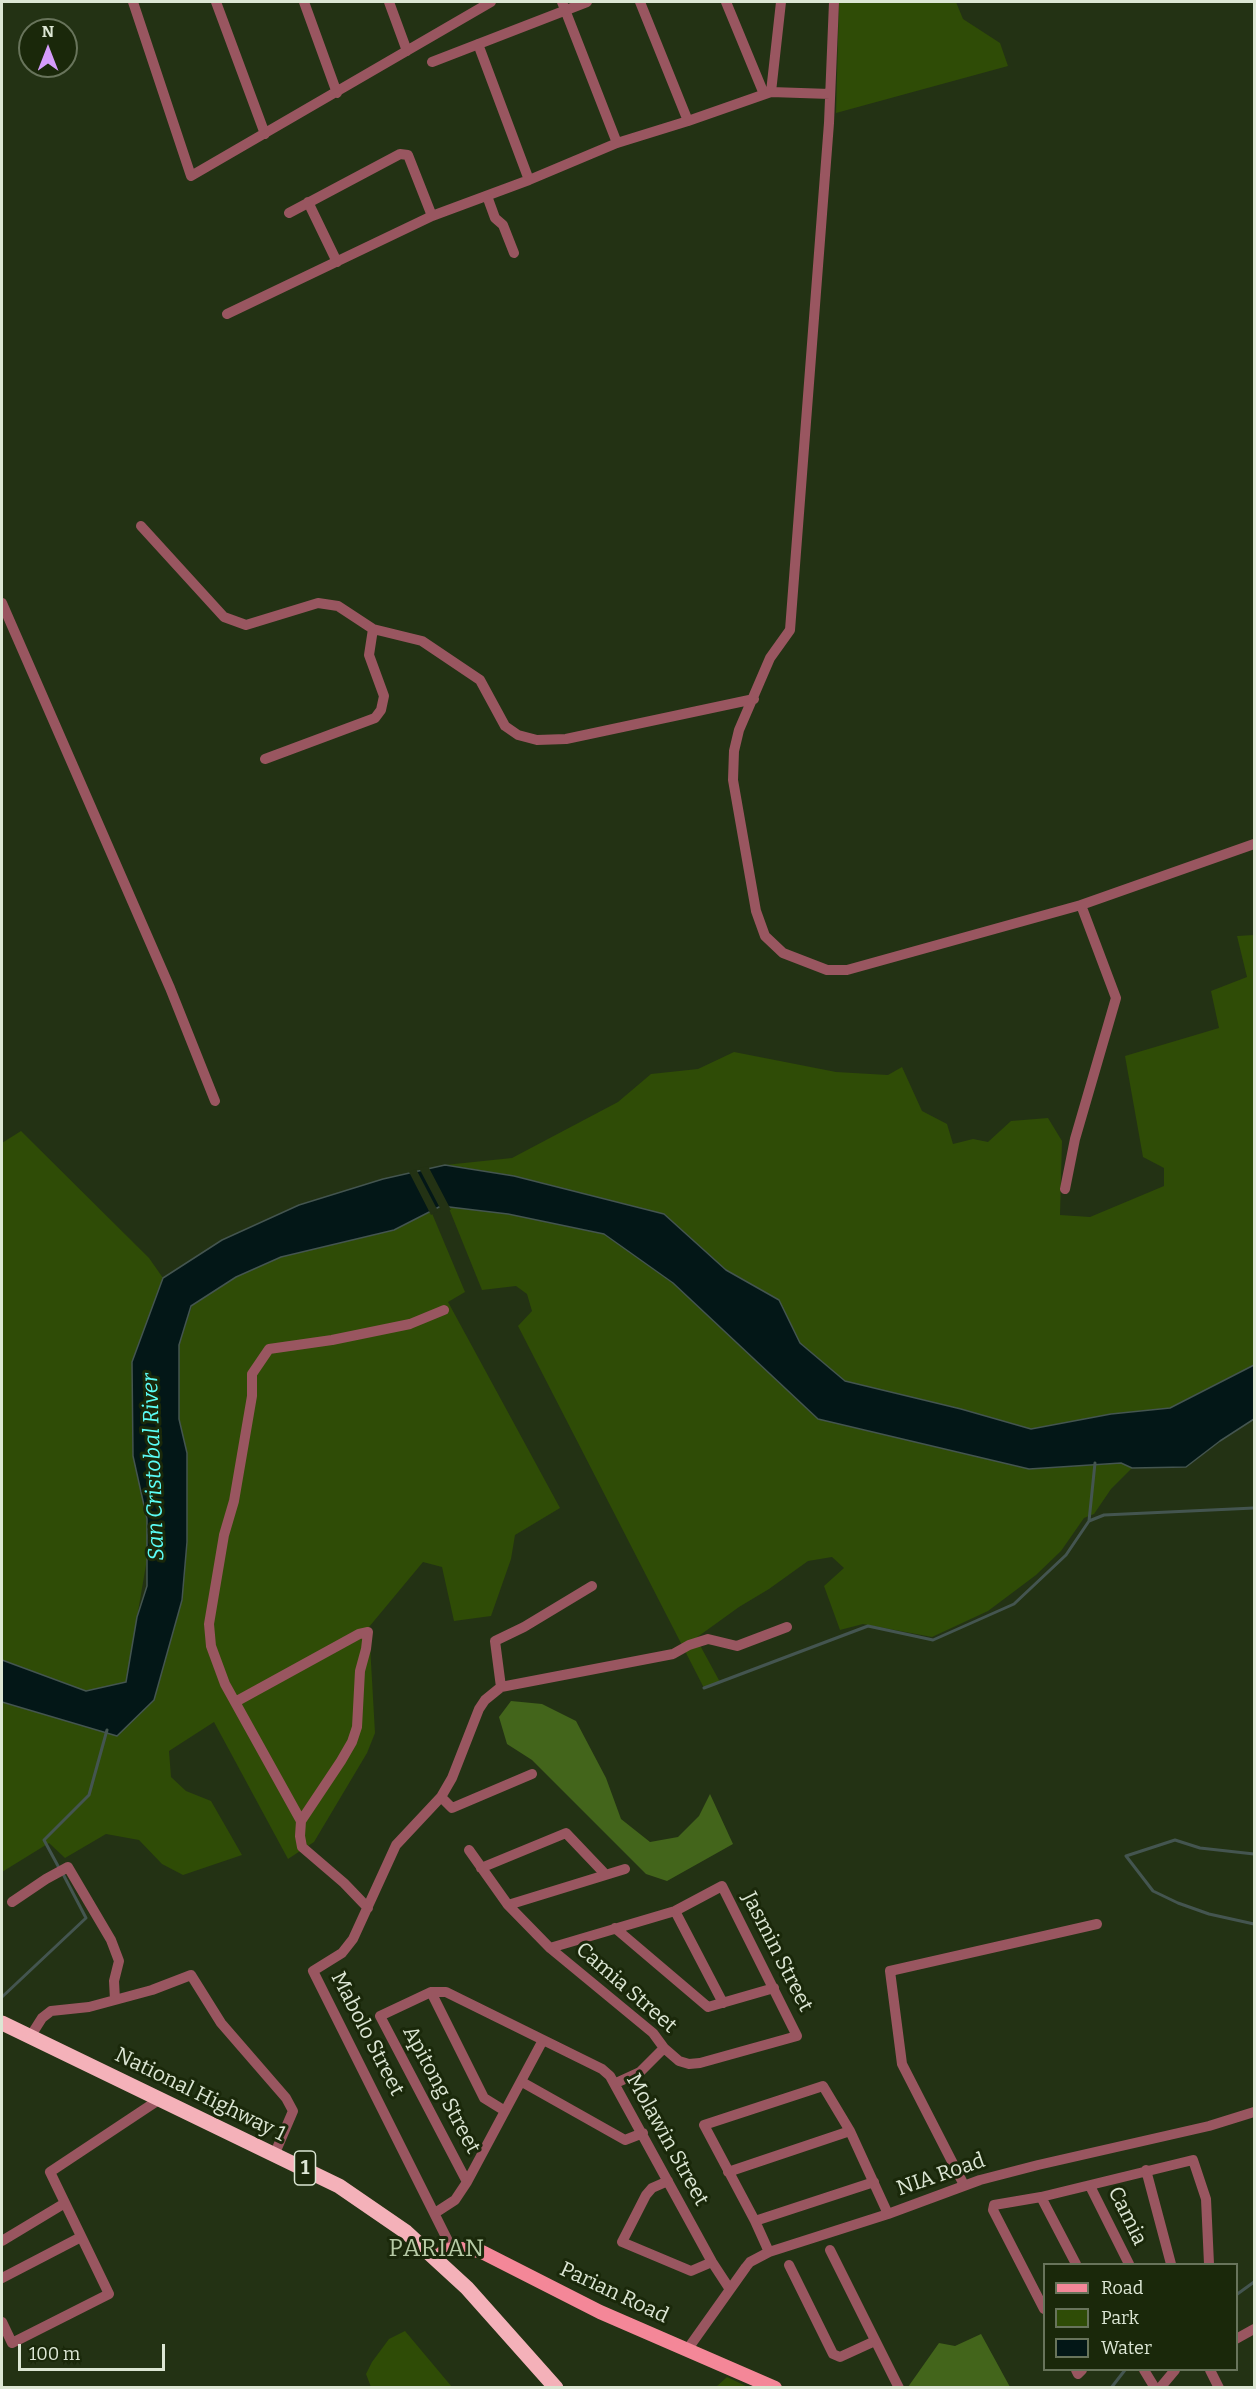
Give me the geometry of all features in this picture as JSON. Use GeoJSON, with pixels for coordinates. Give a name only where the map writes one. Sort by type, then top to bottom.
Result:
{"type":"FeatureCollection","features":[{"type":"Feature","properties":{"kind":"highway","name":"National Highway 1"},"geometry":{"type":"LineString","coordinates":[[2,2023],[275,2153],[347,2192],[406,2232],[467,2288],[556,2388]]}},
{"type":"Feature","properties":{"kind":"main road"},"geometry":{"type":"LineString","coordinates":[[436,2259],[452,2249]]}},
{"type":"Feature","properties":{"kind":"main road","name":"Parian Road"},"geometry":{"type":"LineString","coordinates":[[452,2249],[468,2249],[487,2255],[600,2312],[775,2388]]}},
{"type":"Feature","properties":{"kind":"street"},"geometry":{"type":"LineString","coordinates":[[133,2],[191,176],[337,93],[489,2]]}},
{"type":"Feature","properties":{"kind":"street"},"geometry":{"type":"LineString","coordinates":[[216,2],[265,134]]}},
{"type":"Feature","properties":{"kind":"street"},"geometry":{"type":"LineString","coordinates":[[304,2],[337,93]]}},
{"type":"Feature","properties":{"kind":"street"},"geometry":{"type":"LineString","coordinates":[[389,2],[407,51]]}},
{"type":"Feature","properties":{"kind":"street"},"geometry":{"type":"LineString","coordinates":[[432,62],[564,5],[587,2]]}},
{"type":"Feature","properties":{"kind":"street"},"geometry":{"type":"LineString","coordinates":[[640,2],[688,121]]}},
{"type":"Feature","properties":{"kind":"street"},"geometry":{"type":"LineString","coordinates":[[726,2],[767,93]]}},
{"type":"Feature","properties":{"kind":"street"},"geometry":{"type":"LineString","coordinates":[[767,93],[780,2]]}},
{"type":"Feature","properties":{"kind":"street"},"geometry":{"type":"LineString","coordinates":[[834,2],[830,94],[790,630],[770,658],[739,730],[734,751],[734,780],[756,911],[765,936],[783,953],[827,970],[846,970],[1081,904],[1254,844]]}},
{"type":"Feature","properties":{"kind":"street"},"geometry":{"type":"LineString","coordinates":[[564,5],[617,143]]}},
{"type":"Feature","properties":{"kind":"street"},"geometry":{"type":"LineString","coordinates":[[478,44],[529,180]]}},
{"type":"Feature","properties":{"kind":"street"},"geometry":{"type":"LineString","coordinates":[[227,314],[432,216],[529,180],[617,143],[767,93],[830,94]]}},
{"type":"Feature","properties":{"kind":"street"},"geometry":{"type":"LineString","coordinates":[[288,213],[400,154],[408,155],[432,216]]}},
{"type":"Feature","properties":{"kind":"street"},"geometry":{"type":"LineString","coordinates":[[487,196],[495,218],[503,225],[514,253]]}},
{"type":"Feature","properties":{"kind":"street"},"geometry":{"type":"LineString","coordinates":[[308,202],[337,262]]}},
{"type":"Feature","properties":{"kind":"street"},"geometry":{"type":"LineString","coordinates":[[141,526],[224,617],[246,625],[318,603],[338,606],[373,629],[422,641],[480,680],[505,726],[518,735],[537,740],[566,739],[754,699]]}},
{"type":"Feature","properties":{"kind":"street"},"geometry":{"type":"LineString","coordinates":[[2,603],[170,987],[215,1101]]}},
{"type":"Feature","properties":{"kind":"street"},"geometry":{"type":"LineString","coordinates":[[265,759],[375,718],[381,710],[384,696],[369,656],[373,629]]}},
{"type":"Feature","properties":{"kind":"street"},"geometry":{"type":"LineString","coordinates":[[1065,1189],[1075,1139],[1116,998],[1081,904]]}},
{"type":"Feature","properties":{"kind":"street"},"geometry":{"type":"LineString","coordinates":[[301,1821],[237,1701],[225,1684],[211,1646],[209,1624],[224,1535],[234,1501],[252,1396],[252,1374],[269,1349],[332,1340],[410,1324],[444,1310]]}},
{"type":"Feature","properties":{"kind":"street"},"geometry":{"type":"LineString","coordinates":[[592,1586],[525,1627],[495,1641],[501,1687],[673,1654],[689,1645],[708,1639],[737,1646],[787,1627]]}},
{"type":"Feature","properties":{"kind":"street"},"geometry":{"type":"LineString","coordinates":[[237,1701],[359,1634],[368,1632],[360,1671],[357,1727],[352,1742],[301,1821],[300,1836],[302,1847],[368,1908]]}},
{"type":"Feature","properties":{"kind":"street","name":"Mabolo Street"},"geometry":{"type":"LineString","coordinates":[[452,2249],[313,1971],[342,1953],[353,1939],[396,1845],[441,1797],[452,1778],[479,1709],[485,1700],[501,1687]]}},
{"type":"Feature","properties":{"kind":"street"},"geometry":{"type":"LineString","coordinates":[[441,1797],[452,1808],[532,1774]]}},
{"type":"Feature","properties":{"kind":"street"},"geometry":{"type":"LineString","coordinates":[[481,1868],[566,1833],[606,1875]]}},
{"type":"Feature","properties":{"kind":"street","name":"Camia Street"},"geometry":{"type":"LineString","coordinates":[[470,1850],[508,1905],[550,1948],[652,2033],[679,2061],[689,2064],[700,2063],[797,2036]]}},
{"type":"Feature","properties":{"kind":"street"},"geometry":{"type":"LineString","coordinates":[[12,1902],[68,1867],[111,1940],[119,1961],[114,1981],[115,2000]]}},
{"type":"Feature","properties":{"kind":"street"},"geometry":{"type":"LineString","coordinates":[[508,1905],[625,1869]]}},
{"type":"Feature","properties":{"kind":"street","name":"Jasmin Street"},"geometry":{"type":"LineString","coordinates":[[675,1911],[722,1886],[797,2036]]}},
{"type":"Feature","properties":{"kind":"street"},"geometry":{"type":"LineString","coordinates":[[550,1948],[675,1911],[723,2003]]}},
{"type":"Feature","properties":{"kind":"street"},"geometry":{"type":"LineString","coordinates":[[964,2185],[902,2064],[890,1971],[1097,1924]]}},
{"type":"Feature","properties":{"kind":"street"},"geometry":{"type":"LineString","coordinates":[[615,1928],[708,2007],[774,1988]]}},
{"type":"Feature","properties":{"kind":"street"},"geometry":{"type":"LineString","coordinates":[[30,2037],[42,2018],[51,2011],[89,2007],[152,1990],[190,1975],[221,2024],[286,2098],[293,2111],[275,2153]]}},
{"type":"Feature","properties":{"kind":"street"},"geometry":{"type":"LineString","coordinates":[[431,1992],[484,2098],[505,2111]]}},
{"type":"Feature","properties":{"kind":"street","name":"Apitong Street"},"geometry":{"type":"LineString","coordinates":[[446,1992],[431,1992],[380,2016],[467,2182]]}},
{"type":"Feature","properties":{"kind":"street","name":"Molawin Street"},"geometry":{"type":"LineString","coordinates":[[446,1992],[602,2069],[616,2084],[712,2262],[729,2288]]}},
{"type":"Feature","properties":{"kind":"street"},"geometry":{"type":"LineString","coordinates":[[435,2213],[455,2200],[467,2182],[543,2040]]}},
{"type":"Feature","properties":{"kind":"street"},"geometry":{"type":"LineString","coordinates":[[616,2084],[640,2072],[664,2048]]}},
{"type":"Feature","properties":{"kind":"street"},"geometry":{"type":"LineString","coordinates":[[522,2082],[625,2140],[643,2133]]}},
{"type":"Feature","properties":{"kind":"street"},"geometry":{"type":"LineString","coordinates":[[769,2252],[704,2125],[823,2086],[850,2131],[888,2214]]}},
{"type":"Feature","properties":{"kind":"street"},"geometry":{"type":"LineString","coordinates":[[2,2322],[12,2343],[109,2294],[50,2172],[160,2099]]}},
{"type":"Feature","properties":{"kind":"street","name":"NIA Road"},"geometry":{"type":"LineString","coordinates":[[687,2350],[729,2288],[750,2262],[769,2252],[888,2214],[964,2185],[1038,2164],[1209,2126],[1254,2112]]}},
{"type":"Feature","properties":{"kind":"street"},"geometry":{"type":"LineString","coordinates":[[728,2172],[850,2131]]}},
{"type":"Feature","properties":{"kind":"street"},"geometry":{"type":"LineString","coordinates":[[1043,2307],[992,2208],[994,2205],[1090,2186],[1146,2170],[1193,2160],[1206,2199],[1209,2263]]}},
{"type":"Feature","properties":{"kind":"street"},"geometry":{"type":"LineString","coordinates":[[1146,2170],[1170,2263]]}},
{"type":"Feature","properties":{"kind":"street"},"geometry":{"type":"LineString","coordinates":[[668,2181],[652,2188],[646,2195],[621,2242],[691,2271],[712,2262]]}},
{"type":"Feature","properties":{"kind":"street"},"geometry":{"type":"LineString","coordinates":[[755,2221],[874,2182]]}},
{"type":"Feature","properties":{"kind":"street","name":"Camia"},"geometry":{"type":"LineString","coordinates":[[1090,2186],[1128,2263]]}},
{"type":"Feature","properties":{"kind":"street"},"geometry":{"type":"LineString","coordinates":[[1041,2197],[1075,2263]]}},
{"type":"Feature","properties":{"kind":"street"},"geometry":{"type":"LineString","coordinates":[[2,2241],[65,2203]]}},
{"type":"Feature","properties":{"kind":"street"},"geometry":{"type":"LineString","coordinates":[[2,2278],[81,2236]]}},
{"type":"Feature","properties":{"kind":"street"},"geometry":{"type":"LineString","coordinates":[[830,2250],[899,2388]]}},
{"type":"Feature","properties":{"kind":"street"},"geometry":{"type":"LineString","coordinates":[[789,2265],[833,2354],[840,2357],[875,2341]]}},
{"type":"Feature","properties":{"kind":"street"},"geometry":{"type":"LineString","coordinates":[[1238,2338],[1253,2334]]}},
{"type":"Feature","properties":{"kind":"street"},"geometry":{"type":"LineString","coordinates":[[1145,2371],[1155,2388]]}},
{"type":"Feature","properties":{"kind":"street"},"geometry":{"type":"LineString","coordinates":[[1160,2388],[1174,2371]]}},
{"type":"Feature","properties":{"kind":"street"},"geometry":{"type":"LineString","coordinates":[[1210,2371],[1219,2388]]}},
{"type":"Feature","properties":{"kind":"green space"},"geometry":{"type":"Polygon","coordinates":[[[839,2],[956,2],[963,19],[1000,43],[1008,66],[836,113],[839,2]]]}},
{"type":"Feature","properties":{"kind":"green space"},"geometry":{"type":"Polygon","coordinates":[[[1254,935],[1254,1365],[1170,1408],[1111,1414],[1031,1429],[961,1409],[845,1381],[800,1343],[779,1300],[726,1270],[664,1214],[514,1176],[445,1165],[512,1158],[618,1102],[651,1074],[698,1069],[734,1052],[836,1072],[888,1075],[902,1067],[922,1111],[947,1124],[953,1144],[973,1139],[988,1142],[1011,1121],[1048,1118],[1062,1141],[1060,1215],[1090,1217],[1164,1186],[1164,1168],[1143,1157],[1125,1056],[1219,1028],[1211,991],[1247,977],[1237,936],[1254,935]]]}},
{"type":"Feature","properties":{"kind":"green space"},"geometry":{"type":"Polygon","coordinates":[[[21,1131],[149,1258],[163,1278],[132,1362],[133,1456],[147,1519],[147,1559],[126,1682],[86,1691],[2,1660],[2,1143],[21,1131]]]}},
{"type":"Feature","properties":{"kind":"green space"},"geometry":{"type":"Polygon","coordinates":[[[448,1206],[508,1214],[604,1234],[673,1283],[818,1419],[1029,1469],[1121,1463],[1132,1468],[1111,1489],[1094,1514],[1084,1518],[1061,1551],[1036,1575],[988,1611],[932,1637],[863,1624],[840,1630],[824,1586],[844,1568],[832,1557],[808,1561],[696,1638],[720,1682],[704,1688],[518,1326],[532,1311],[527,1294],[516,1286],[482,1290],[448,1206]]]}},
{"type":"Feature","properties":{"kind":"green space"},"geometry":{"type":"Polygon","coordinates":[[[431,1211],[465,1292],[448,1302],[560,1508],[515,1535],[511,1559],[491,1616],[454,1621],[442,1567],[423,1562],[369,1627],[375,1733],[367,1753],[314,1842],[288,1859],[214,1722],[169,1751],[171,1777],[186,1791],[211,1801],[242,1855],[183,1875],[162,1864],[139,1840],[106,1834],[65,1858],[49,1843],[2,1872],[2,1702],[117,1736],[168,1643],[182,1600],[187,1542],[187,1453],[179,1419],[179,1345],[192,1306],[236,1277],[281,1257],[394,1230],[431,1211]]]}},
{"type":"Feature","properties":{"kind":"green space"},"geometry":{"type":"Polygon","coordinates":[[[511,1701],[542,1704],[576,1721],[606,1778],[621,1819],[650,1842],[678,1837],[699,1816],[710,1794],[733,1844],[667,1881],[646,1874],[532,1760],[507,1744],[499,1717],[511,1701]]]}},
{"type":"Feature","properties":{"kind":"green space"},"geometry":{"type":"Polygon","coordinates":[[[405,2331],[452,2387],[371,2387],[366,2374],[372,2362],[389,2339],[405,2331]]]}},
{"type":"Feature","properties":{"kind":"green space"},"geometry":{"type":"Polygon","coordinates":[[[981,2334],[1010,2387],[908,2387],[939,2343],[955,2346],[981,2334]]]}},
{"type":"Feature","properties":{"kind":"green space"},"geometry":{"type":"Polygon","coordinates":[[[727,2377],[748,2387],[716,2387],[727,2377]]]}},
{"type":"Feature","properties":{"kind":"water","name":"San Cristobal River"},"geometry":{"type":"Polygon","coordinates":[[[445,1165],[514,1176],[664,1214],[726,1270],[779,1300],[800,1343],[845,1381],[961,1409],[1031,1429],[1111,1414],[1170,1408],[1254,1365],[1254,1419],[1186,1467],[1132,1468],[1121,1463],[1029,1469],[818,1419],[673,1283],[604,1234],[508,1214],[441,1206],[394,1230],[281,1257],[236,1277],[191,1306],[179,1345],[179,1419],[187,1453],[187,1542],[182,1600],[154,1700],[117,1736],[2,1702],[2,1660],[86,1691],[126,1682],[137,1617],[147,1586],[147,1519],[133,1456],[132,1362],[163,1278],[222,1240],[299,1205],[383,1179],[445,1165]]]}},
{"type":"Feature","properties":{"kind":"pier"},"geometry":{"type":"Polygon","coordinates":[[[428,1166],[451,1210],[441,1210],[419,1168],[428,1166]]]}},
{"type":"Feature","properties":{"kind":"pier"},"geometry":{"type":"Polygon","coordinates":[[[416,1169],[438,1211],[431,1215],[409,1172],[416,1169]]]}},
{"type":"Feature","properties":{"kind":"waterway"},"geometry":{"type":"LineString","coordinates":[[704,1688],[868,1626],[933,1640],[1014,1604],[1066,1555],[1089,1521],[1095,1463]]}},
{"type":"Feature","properties":{"kind":"waterway"},"geometry":{"type":"LineString","coordinates":[[1089,1521],[1104,1515],[1254,1508]]}},
{"type":"Feature","properties":{"kind":"waterway"},"geometry":{"type":"LineString","coordinates":[[58,1866],[44,1840],[89,1795],[107,1730]]}},
{"type":"Feature","properties":{"kind":"waterway"},"geometry":{"type":"LineString","coordinates":[[1254,1854],[1200,1848],[1175,1840],[1126,1856],[1153,1891],[1209,1914],[1254,1924]]}},
{"type":"Feature","properties":{"kind":"waterway"},"geometry":{"type":"LineString","coordinates":[[2,1997],[86,1918],[63,1874]]}},
{"type":"Feature","properties":{"kind":"waterway"},"geometry":{"type":"LineString","coordinates":[[1238,2294],[1254,2282]]}},
{"type":"Feature","properties":{"kind":"waterway"},"geometry":{"type":"LineString","coordinates":[[1111,2388],[1124,2371]]}},
{"type":"Feature","properties":{"kind":"district","name":"PARIAN"},"geometry":{"type":"Point","coordinates":[437,2249]}}]}
